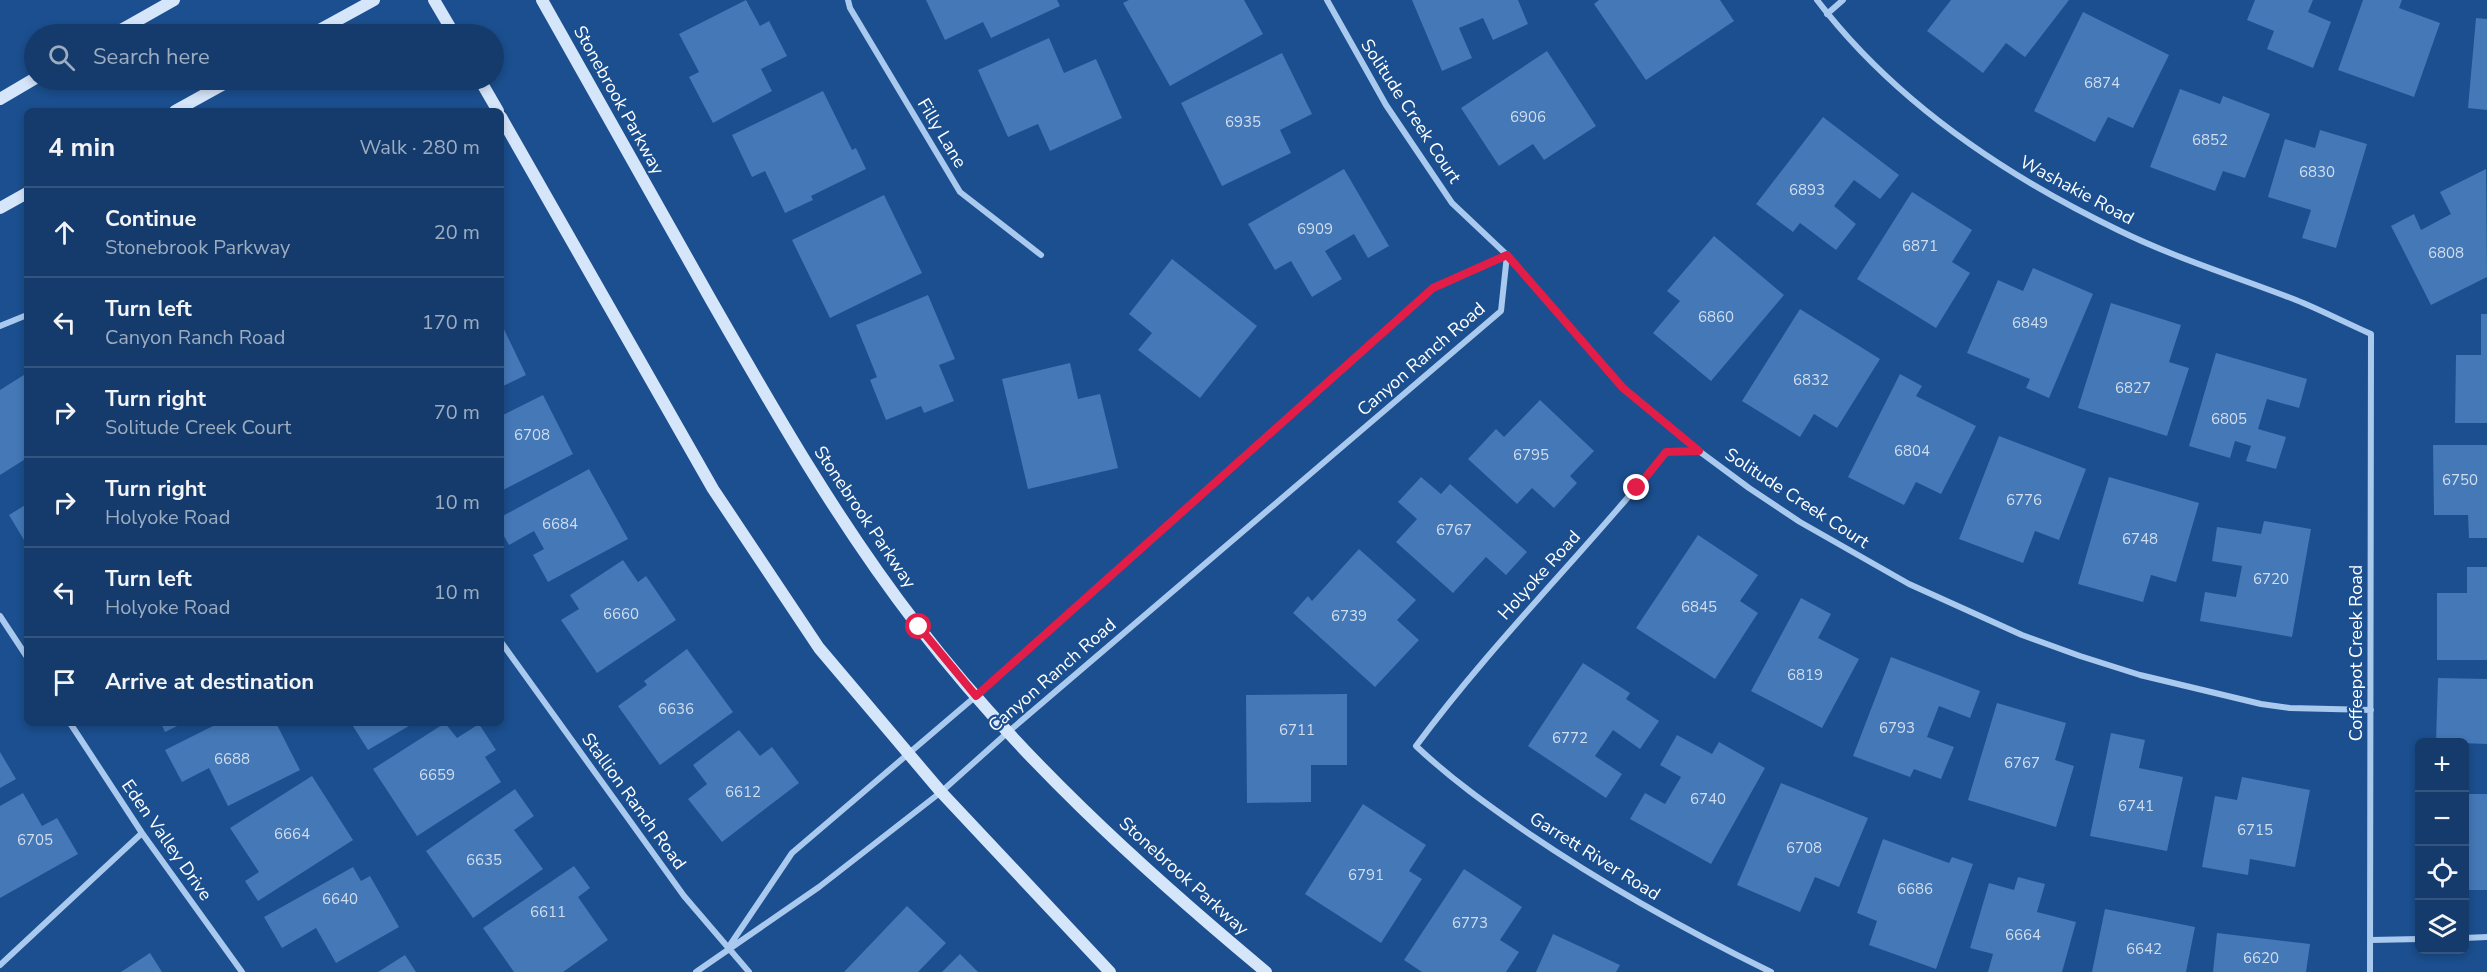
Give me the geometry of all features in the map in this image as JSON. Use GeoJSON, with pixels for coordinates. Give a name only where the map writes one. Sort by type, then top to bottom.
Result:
{"type":"FeatureCollection","features":[{"type":"Feature","properties":{"kind":"main road"},"geometry":{"type":"LineString","coordinates":[[132,24],[174,0]]}},
{"type":"Feature","properties":{"kind":"main road"},"geometry":{"type":"LineString","coordinates":[[331,24],[375,0]]}},
{"type":"Feature","properties":{"kind":"main road"},"geometry":{"type":"LineString","coordinates":[[434,0],[448,24]]}},
{"type":"Feature","properties":{"kind":"main road","name":"Stonebrook Parkway"},"geometry":{"type":"LineString","coordinates":[[542,0],[773,409],[847,528],[919,627],[1007,733],[1176,897],[1266,972]]}},
{"type":"Feature","properties":{"kind":"main road"},"geometry":{"type":"LineString","coordinates":[[0,99],[24,86]]}},
{"type":"Feature","properties":{"kind":"main road"},"geometry":{"type":"LineString","coordinates":[[180,108],[213,90]]}},
{"type":"Feature","properties":{"kind":"main road"},"geometry":{"type":"LineString","coordinates":[[486,90],[496,108]]}},
{"type":"Feature","properties":{"kind":"main road"},"geometry":{"type":"LineString","coordinates":[[504,122],[719,499],[819,648],[906,754],[1110,972]]}},
{"type":"Feature","properties":{"kind":"main road"},"geometry":{"type":"LineString","coordinates":[[0,208],[24,195]]}},
{"type":"Feature","properties":{"kind":"street","name":"Filly Lane"},"geometry":{"type":"LineString","coordinates":[[848,0],[850,8],[960,192],[1041,255]]}},
{"type":"Feature","properties":{"kind":"street","name":"Solitude Creek Court"},"geometry":{"type":"LineString","coordinates":[[1327,0],[1356,55],[1418,155],[1452,203],[1507,255],[1623,388],[1699,451],[1766,499],[1854,554],[1908,584],[2022,635],[2140,675],[2210,693],[2290,708],[2371,710]]}},
{"type":"Feature","properties":{"kind":"street","name":"Washakie Road"},"geometry":{"type":"LineString","coordinates":[[1817,0],[1867,60],[1986,158],[2118,231],[2203,266],[2298,301],[2371,334]]}},
{"type":"Feature","properties":{"kind":"street"},"geometry":{"type":"LineString","coordinates":[[1827,14],[1843,0]]}},
{"type":"Feature","properties":{"kind":"street","name":"Canyon Ranch Road"},"geometry":{"type":"LineString","coordinates":[[728,948],[792,853],[976,696],[1433,288],[1507,255]]}},
{"type":"Feature","properties":{"kind":"street","name":"Canyon Ranch Road"},"geometry":{"type":"LineString","coordinates":[[696,972],[819,887],[941,792],[1501,311],[1507,255]]}},
{"type":"Feature","properties":{"kind":"street"},"geometry":{"type":"LineString","coordinates":[[0,326],[24,316]]}},
{"type":"Feature","properties":{"kind":"street","name":"Coffeepot Creek Road"},"geometry":{"type":"LineString","coordinates":[[2370,972],[2371,334]]}},
{"type":"Feature","properties":{"kind":"street","name":"Holyoke Road"},"geometry":{"type":"LineString","coordinates":[[1416,746],[1470,676],[1666,452],[1699,451]]}},
{"type":"Feature","properties":{"kind":"street"},"geometry":{"type":"LineString","coordinates":[[0,616],[24,652]]}},
{"type":"Feature","properties":{"kind":"street","name":"Stallion Ranch Road"},"geometry":{"type":"LineString","coordinates":[[504,646],[684,896],[748,972]]}},
{"type":"Feature","properties":{"kind":"street","name":"Eden Valley Drive"},"geometry":{"type":"LineString","coordinates":[[72,726],[142,833],[242,972]]}},
{"type":"Feature","properties":{"kind":"street","name":"Garrett River Road"},"geometry":{"type":"LineString","coordinates":[[1416,746],[1440,769],[1488,805],[1572,862],[1666,918],[1771,972]]}},
{"type":"Feature","properties":{"kind":"street"},"geometry":{"type":"LineString","coordinates":[[0,965],[142,833]]}},
{"type":"Feature","properties":{"kind":"street"},"geometry":{"type":"LineString","coordinates":[[2469,938],[2487,937]]}},
{"type":"Feature","properties":{"kind":"street"},"geometry":{"type":"LineString","coordinates":[[2371,940],[2415,939]]}},
{"type":"Feature","properties":{"kind":"building"},"geometry":{"type":"Polygon","coordinates":[[[746,0],[760,26],[769,21],[787,56],[761,69],[772,91],[713,123],[689,77],[699,72],[679,34],[746,0]]]}},
{"type":"Feature","properties":{"kind":"building"},"geometry":{"type":"Polygon","coordinates":[[[926,0],[1057,0],[1060,6],[991,38],[983,22],[945,40],[926,0]]]}},
{"type":"Feature","properties":{"kind":"building"},"geometry":{"type":"Polygon","coordinates":[[[1129,0],[1244,0],[1263,34],[1170,86],[1123,3],[1129,0]]]}},
{"type":"Feature","properties":{"kind":"building"},"geometry":{"type":"Polygon","coordinates":[[[1412,0],[1518,0],[1528,24],[1493,40],[1483,18],[1459,28],[1472,58],[1442,71],[1412,0]]]}},
{"type":"Feature","properties":{"kind":"building"},"geometry":{"type":"Polygon","coordinates":[[[1599,0],[1720,0],[1734,21],[1646,80],[1594,4],[1599,0]]]}},
{"type":"Feature","properties":{"kind":"building"},"geometry":{"type":"Polygon","coordinates":[[[1951,0],[2069,0],[2025,57],[2006,43],[1983,73],[1927,31],[1951,0]]]}},
{"type":"Feature","properties":{"kind":"building"},"geometry":{"type":"Polygon","coordinates":[[[2255,0],[2313,0],[2308,12],[2331,22],[2313,68],[2267,49],[2274,31],[2247,20],[2255,0]]]}},
{"type":"Feature","properties":{"kind":"building"},"geometry":{"type":"Polygon","coordinates":[[[2363,0],[2402,0],[2399,8],[2440,23],[2414,97],[2338,70],[2363,0]]]}},
{"type":"Feature","properties":{"kind":"building"},"geometry":{"type":"Polygon","coordinates":[[[2083,12],[2169,55],[2133,128],[2108,117],[2095,142],[2034,111],[2083,12]]]}},
{"type":"Feature","properties":{"kind":"building"},"geometry":{"type":"Polygon","coordinates":[[[2476,18],[2487,19],[2487,110],[2468,108],[2476,18]]]}},
{"type":"Feature","properties":{"kind":"building"},"geometry":{"type":"Polygon","coordinates":[[[1049,38],[1064,73],[1096,59],[1122,118],[1050,151],[1038,124],[1008,137],[978,70],[1049,38]]]}},
{"type":"Feature","properties":{"kind":"building"},"geometry":{"type":"Polygon","coordinates":[[[1547,51],[1596,126],[1544,160],[1533,144],[1499,166],[1461,108],[1547,51]]]}},
{"type":"Feature","properties":{"kind":"building"},"geometry":{"type":"Polygon","coordinates":[[[1282,53],[1312,114],[1280,130],[1291,153],[1222,186],[1181,103],[1282,53]]]}},
{"type":"Feature","properties":{"kind":"building"},"geometry":{"type":"Polygon","coordinates":[[[2180,89],[2220,104],[2223,96],[2270,114],[2245,178],[2223,171],[2215,191],[2150,167],[2180,89]]]}},
{"type":"Feature","properties":{"kind":"building"},"geometry":{"type":"Polygon","coordinates":[[[823,91],[852,150],[856,148],[866,169],[811,196],[813,200],[785,213],[765,171],[752,177],[732,135],[823,91]]]}},
{"type":"Feature","properties":{"kind":"building"},"geometry":{"type":"Polygon","coordinates":[[[1823,117],[1899,175],[1880,199],[1854,180],[1834,206],[1856,224],[1836,250],[1800,223],[1793,232],[1756,204],[1823,117]]]}},
{"type":"Feature","properties":{"kind":"building"},"geometry":{"type":"Polygon","coordinates":[[[2320,130],[2367,144],[2336,248],[2302,238],[2311,210],[2268,197],[2285,139],[2315,148],[2320,130]]]}},
{"type":"Feature","properties":{"kind":"building"},"geometry":{"type":"Polygon","coordinates":[[[1344,169],[1389,246],[1368,258],[1354,234],[1325,251],[1342,279],[1312,297],[1291,261],[1275,270],[1248,224],[1344,169]]]}},
{"type":"Feature","properties":{"kind":"building"},"geometry":{"type":"Polygon","coordinates":[[[2486,169],[2487,277],[2431,305],[2391,226],[2414,214],[2421,230],[2451,214],[2440,192],[2486,169]]]}},
{"type":"Feature","properties":{"kind":"building"},"geometry":{"type":"Polygon","coordinates":[[[1912,192],[1972,230],[1952,262],[1970,273],[1936,328],[1857,279],[1912,192]]]}},
{"type":"Feature","properties":{"kind":"building"},"geometry":{"type":"Polygon","coordinates":[[[884,195],[922,273],[830,318],[792,240],[884,195]]]}},
{"type":"Feature","properties":{"kind":"building"},"geometry":{"type":"Polygon","coordinates":[[[1714,236],[1784,295],[1711,381],[1653,333],[1680,301],[1667,291],[1714,236]]]}},
{"type":"Feature","properties":{"kind":"building"},"geometry":{"type":"Polygon","coordinates":[[[1172,259],[1257,326],[1200,398],[1138,350],[1152,333],[1129,314],[1172,259]]]}},
{"type":"Feature","properties":{"kind":"building"},"geometry":{"type":"Polygon","coordinates":[[[2033,268],[2093,294],[2049,398],[2026,388],[2030,379],[1967,353],[1998,280],[2023,291],[2033,268]]]}},
{"type":"Feature","properties":{"kind":"building"},"geometry":{"type":"Polygon","coordinates":[[[928,295],[955,359],[939,365],[954,401],[924,413],[921,406],[886,420],[870,380],[877,377],[856,325],[928,295]]]}},
{"type":"Feature","properties":{"kind":"building"},"geometry":{"type":"Polygon","coordinates":[[[2111,303],[2181,325],[2169,362],[2189,368],[2167,436],[2078,408],[2111,303]]]}},
{"type":"Feature","properties":{"kind":"building"},"geometry":{"type":"Polygon","coordinates":[[[1800,309],[1880,359],[1837,428],[1814,414],[1800,437],[1742,401],[1800,309]]]}},
{"type":"Feature","properties":{"kind":"building"},"geometry":{"type":"Polygon","coordinates":[[[2481,314],[2487,314],[2487,423],[2455,423],[2456,355],[2481,355],[2481,314]]]}},
{"type":"Feature","properties":{"kind":"building"},"geometry":{"type":"Polygon","coordinates":[[[504,329],[526,375],[504,386],[504,329]]]}},
{"type":"Feature","properties":{"kind":"building"},"geometry":{"type":"Polygon","coordinates":[[[2216,353],[2307,379],[2299,408],[2267,399],[2258,429],[2286,437],[2276,469],[2246,461],[2251,446],[2235,441],[2230,458],[2189,446],[2216,353]]]}},
{"type":"Feature","properties":{"kind":"building"},"geometry":{"type":"Polygon","coordinates":[[[1070,363],[1078,399],[1100,394],[1118,468],[1028,489],[1002,379],[1070,363]]]}},
{"type":"Feature","properties":{"kind":"building"},"geometry":{"type":"Polygon","coordinates":[[[1900,374],[1922,386],[1916,396],[1976,426],[1941,494],[1916,482],[1904,505],[1848,477],[1900,374]]]}},
{"type":"Feature","properties":{"kind":"building"},"geometry":{"type":"Polygon","coordinates":[[[24,375],[24,460],[0,475],[0,390],[24,375]]]}},
{"type":"Feature","properties":{"kind":"building"},"geometry":{"type":"Polygon","coordinates":[[[543,395],[573,454],[504,489],[504,414],[543,395]]]}},
{"type":"Feature","properties":{"kind":"building"},"geometry":{"type":"Polygon","coordinates":[[[1540,400],[1594,451],[1570,476],[1577,483],[1554,508],[1532,488],[1517,504],[1468,459],[1496,429],[1504,437],[1540,400]]]}},
{"type":"Feature","properties":{"kind":"building"},"geometry":{"type":"Polygon","coordinates":[[[1999,436],[2086,469],[2059,540],[2035,531],[2023,563],[1959,539],[1999,436]]]}},
{"type":"Feature","properties":{"kind":"building"},"geometry":{"type":"Polygon","coordinates":[[[2433,445],[2487,445],[2487,538],[2469,538],[2468,515],[2434,515],[2433,445]]]}},
{"type":"Feature","properties":{"kind":"building"},"geometry":{"type":"Polygon","coordinates":[[[589,469],[628,539],[548,582],[533,555],[544,549],[534,531],[509,545],[504,536],[504,515],[589,469]]]}},
{"type":"Feature","properties":{"kind":"building"},"geometry":{"type":"Polygon","coordinates":[[[1421,477],[1441,494],[1450,484],[1527,552],[1506,575],[1486,557],[1453,593],[1396,542],[1417,519],[1398,502],[1421,477]]]}},
{"type":"Feature","properties":{"kind":"building"},"geometry":{"type":"Polygon","coordinates":[[[2109,477],[2199,503],[2176,582],[2151,575],[2143,602],[2078,584],[2109,477]]]}},
{"type":"Feature","properties":{"kind":"building"},"geometry":{"type":"Polygon","coordinates":[[[24,506],[24,540],[9,515],[24,506]]]}},
{"type":"Feature","properties":{"kind":"building"},"geometry":{"type":"Polygon","coordinates":[[[2264,521],[2311,529],[2292,637],[2200,621],[2205,592],[2236,597],[2242,566],[2212,561],[2217,527],[2261,534],[2264,521]]]}},
{"type":"Feature","properties":{"kind":"building"},"geometry":{"type":"Polygon","coordinates":[[[1698,535],[1758,575],[1740,601],[1758,613],[1715,679],[1636,628],[1698,535]]]}},
{"type":"Feature","properties":{"kind":"building"},"geometry":{"type":"Polygon","coordinates":[[[1359,549],[1416,600],[1397,620],[1419,640],[1375,687],[1293,613],[1308,596],[1312,601],[1359,549]]]}},
{"type":"Feature","properties":{"kind":"building"},"geometry":{"type":"Polygon","coordinates":[[[623,560],[638,582],[646,576],[676,620],[597,673],[561,620],[579,609],[570,595],[623,560]]]}},
{"type":"Feature","properties":{"kind":"building"},"geometry":{"type":"Polygon","coordinates":[[[2467,567],[2487,567],[2487,660],[2437,660],[2437,593],[2467,593],[2467,567]]]}},
{"type":"Feature","properties":{"kind":"building"},"geometry":{"type":"Polygon","coordinates":[[[1801,598],[1831,614],[1818,638],[1859,659],[1822,728],[1751,691],[1801,598]]]}},
{"type":"Feature","properties":{"kind":"building"},"geometry":{"type":"Polygon","coordinates":[[[687,649],[733,712],[660,765],[618,706],[647,685],[644,681],[687,649]]]}},
{"type":"Feature","properties":{"kind":"building"},"geometry":{"type":"Polygon","coordinates":[[[1891,657],[1980,691],[1970,718],[1939,706],[1927,737],[1954,747],[1941,779],[1914,769],[1910,777],[1853,756],[1891,657]]]}},
{"type":"Feature","properties":{"kind":"building"},"geometry":{"type":"Polygon","coordinates":[[[1583,663],[1630,693],[1626,699],[1659,721],[1640,749],[1613,730],[1595,756],[1622,774],[1606,798],[1528,746],[1583,663]]]}},
{"type":"Feature","properties":{"kind":"building"},"geometry":{"type":"Polygon","coordinates":[[[2438,678],[2487,679],[2487,744],[2469,743],[2469,738],[2436,738],[2438,678]]]}},
{"type":"Feature","properties":{"kind":"building"},"geometry":{"type":"Polygon","coordinates":[[[1347,694],[1347,765],[1311,765],[1311,802],[1247,803],[1246,695],[1347,694]]]}},
{"type":"Feature","properties":{"kind":"building"},"geometry":{"type":"Polygon","coordinates":[[[1997,703],[2066,723],[2055,760],[2074,766],[2056,827],[1968,800],[1997,703]]]}},
{"type":"Feature","properties":{"kind":"building"},"geometry":{"type":"Polygon","coordinates":[[[162,726],[177,726],[165,732],[162,726]]]}},
{"type":"Feature","properties":{"kind":"building"},"geometry":{"type":"Polygon","coordinates":[[[213,726],[278,726],[300,770],[228,806],[209,768],[182,782],[165,750],[213,726]]]}},
{"type":"Feature","properties":{"kind":"building"},"geometry":{"type":"Polygon","coordinates":[[[353,726],[409,726],[368,750],[353,726]]]}},
{"type":"Feature","properties":{"kind":"building"},"geometry":{"type":"Polygon","coordinates":[[[440,726],[447,726],[457,738],[476,726],[480,726],[496,750],[485,757],[501,782],[417,836],[373,769],[440,726]]]}},
{"type":"Feature","properties":{"kind":"building"},"geometry":{"type":"Polygon","coordinates":[[[739,730],[760,756],[772,747],[799,783],[722,842],[688,799],[707,784],[693,765],[739,730]]]}},
{"type":"Feature","properties":{"kind":"building"},"geometry":{"type":"Polygon","coordinates":[[[2111,733],[2145,740],[2139,768],[2183,777],[2167,851],[2090,836],[2111,733]]]}},
{"type":"Feature","properties":{"kind":"building"},"geometry":{"type":"Polygon","coordinates":[[[1677,735],[1712,754],[1719,742],[1765,768],[1711,864],[1630,819],[1645,793],[1665,804],[1681,777],[1660,765],[1677,735]]]}},
{"type":"Feature","properties":{"kind":"building"},"geometry":{"type":"Polygon","coordinates":[[[0,752],[16,779],[0,788],[0,752]]]}},
{"type":"Feature","properties":{"kind":"building"},"geometry":{"type":"Polygon","coordinates":[[[312,776],[353,840],[258,901],[245,881],[259,872],[230,828],[312,776]]]}},
{"type":"Feature","properties":{"kind":"building"},"geometry":{"type":"Polygon","coordinates":[[[2242,777],[2310,790],[2295,867],[2250,859],[2248,875],[2202,867],[2215,796],[2237,800],[2242,777]]]}},
{"type":"Feature","properties":{"kind":"building"},"geometry":{"type":"Polygon","coordinates":[[[1781,783],[1868,818],[1839,887],[1815,877],[1800,912],[1737,885],[1781,783]]]}},
{"type":"Feature","properties":{"kind":"building"},"geometry":{"type":"Polygon","coordinates":[[[515,789],[534,816],[514,830],[543,869],[473,918],[426,851],[515,789]]]}},
{"type":"Feature","properties":{"kind":"building"},"geometry":{"type":"Polygon","coordinates":[[[23,793],[42,826],[57,818],[78,854],[0,898],[0,806],[23,793]]]}},
{"type":"Feature","properties":{"kind":"building"},"geometry":{"type":"Polygon","coordinates":[[[2469,794],[2487,794],[2487,890],[2469,890],[2469,794]]]}},
{"type":"Feature","properties":{"kind":"building"},"geometry":{"type":"Polygon","coordinates":[[[1363,804],[1426,845],[1409,871],[1422,879],[1381,943],[1305,894],[1363,804]]]}},
{"type":"Feature","properties":{"kind":"building"},"geometry":{"type":"Polygon","coordinates":[[[1883,839],[1949,863],[1952,857],[1973,864],[1936,969],[1869,945],[1877,921],[1857,913],[1883,839]]]}},
{"type":"Feature","properties":{"kind":"building"},"geometry":{"type":"Polygon","coordinates":[[[574,866],[590,888],[578,897],[608,940],[563,972],[514,972],[483,928],[574,866]]]}},
{"type":"Feature","properties":{"kind":"building"},"geometry":{"type":"Polygon","coordinates":[[[353,867],[361,881],[370,876],[399,927],[336,963],[316,928],[282,948],[264,917],[353,867]]]}},
{"type":"Feature","properties":{"kind":"building"},"geometry":{"type":"Polygon","coordinates":[[[1464,869],[1522,907],[1500,940],[1519,952],[1506,972],[1422,972],[1404,960],[1464,869]]]}},
{"type":"Feature","properties":{"kind":"building"},"geometry":{"type":"Polygon","coordinates":[[[2018,877],[2045,884],[2037,912],[2076,922],[2062,972],[1988,972],[1993,954],[1970,948],[1989,883],[2014,890],[2018,877]]]}},
{"type":"Feature","properties":{"kind":"building"},"geometry":{"type":"Polygon","coordinates":[[[907,906],[946,943],[918,972],[844,972],[907,906]]]}},
{"type":"Feature","properties":{"kind":"building"},"geometry":{"type":"Polygon","coordinates":[[[2105,909],[2195,927],[2186,972],[2092,972],[2105,909]]]}},
{"type":"Feature","properties":{"kind":"building"},"geometry":{"type":"Polygon","coordinates":[[[2217,933],[2310,944],[2306,972],[2213,972],[2217,933]]]}},
{"type":"Feature","properties":{"kind":"building"},"geometry":{"type":"Polygon","coordinates":[[[1553,934],[1620,965],[1616,972],[1536,972],[1553,934]]]}},
{"type":"Feature","properties":{"kind":"building"},"geometry":{"type":"Polygon","coordinates":[[[150,953],[162,972],[121,972],[150,953]]]}},
{"type":"Feature","properties":{"kind":"building"},"geometry":{"type":"Polygon","coordinates":[[[960,954],[978,972],[942,972],[960,954]]]}},
{"type":"Feature","properties":{"kind":"building"},"geometry":{"type":"Polygon","coordinates":[[[405,955],[416,972],[378,972],[405,955]]]}},
{"type":"Feature","properties":{"kind":"route"},"geometry":{"type":"LineString","coordinates":[[919,627],[976,696],[1433,288],[1507,255],[1623,388],[1699,451],[1666,452],[1637,488]]}}]}
